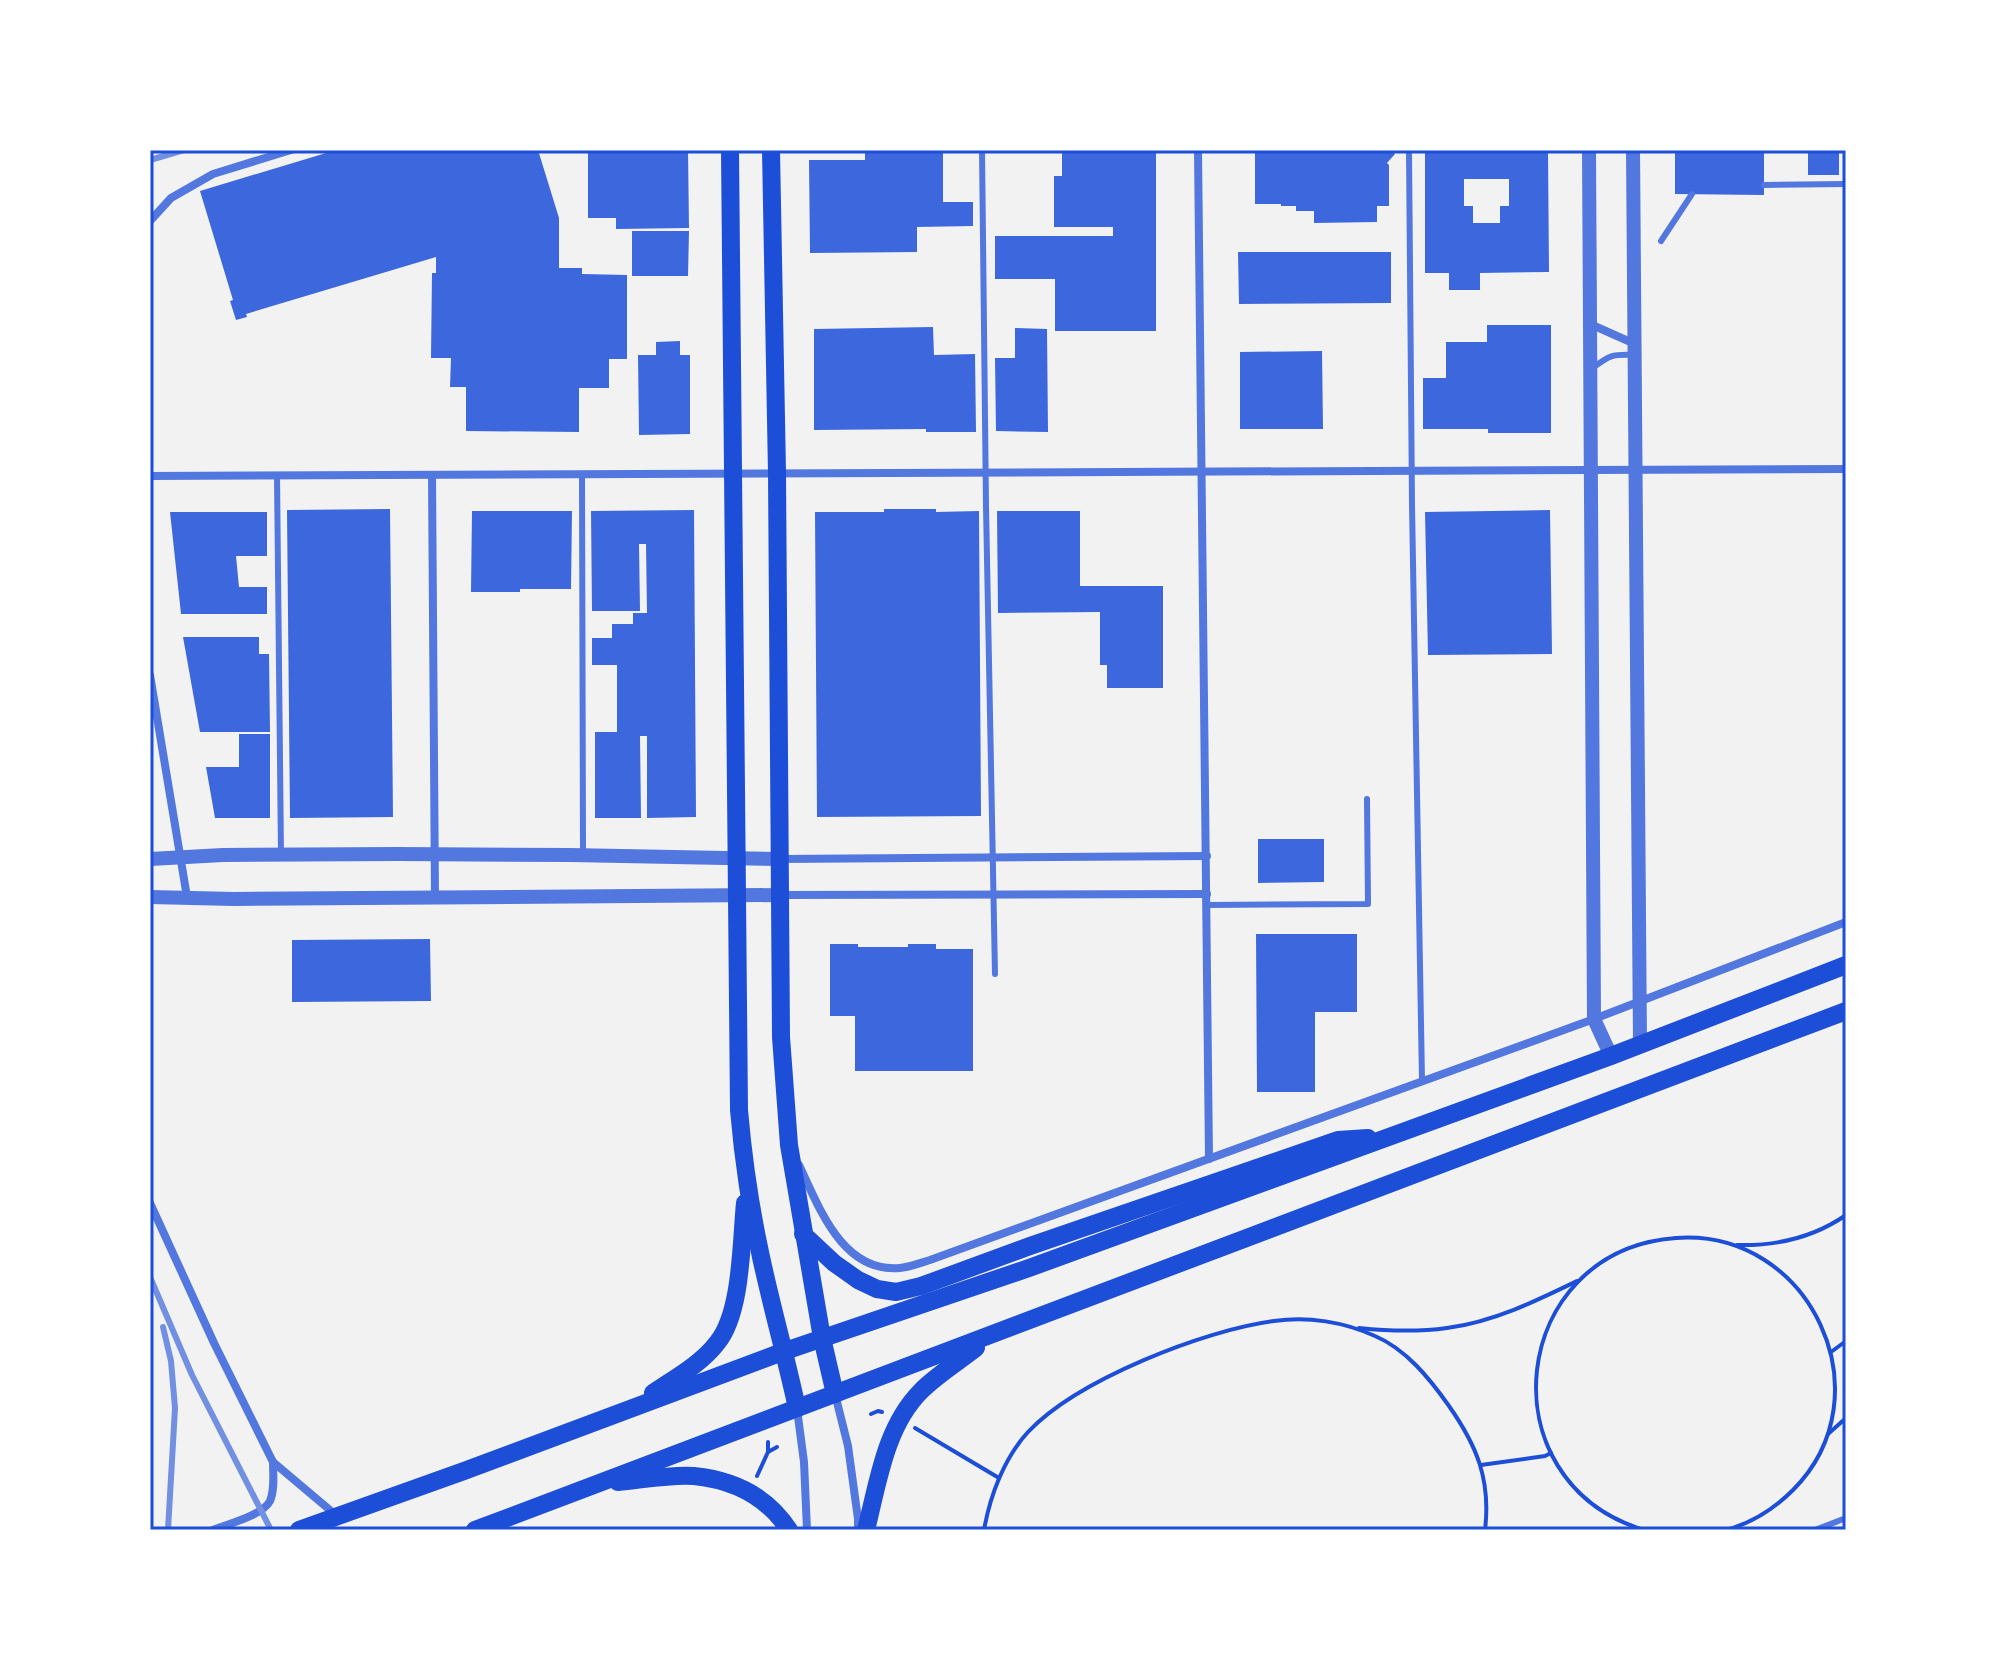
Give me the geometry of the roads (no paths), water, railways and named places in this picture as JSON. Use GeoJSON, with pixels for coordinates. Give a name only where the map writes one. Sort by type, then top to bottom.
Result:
{"type":"FeatureCollection","features":[{"type":"Feature","properties":{"kind":"main road"},"geometry":{"type":"LineString","coordinates":[[730,150],[739,1110],[760,1256],[797,1408]]}},
{"type":"Feature","properties":{"kind":"main road"},"geometry":{"type":"LineString","coordinates":[[771,150],[781,1037],[789,1145],[822,1338],[835,1394]]}},
{"type":"Feature","properties":{"kind":"main road"},"geometry":{"type":"LineString","coordinates":[[299,1530],[785,1351],[1029,1268],[1395,1135],[1846,965]]}},
{"type":"Feature","properties":{"kind":"main road"},"geometry":{"type":"LineString","coordinates":[[475,1530],[1846,1011]]}},
{"type":"Feature","properties":{"kind":"main road"},"geometry":{"type":"LineString","coordinates":[[803,1234],[858,1280],[877,1289],[896,1292],[921,1286],[1338,1140],[1395,1135]]}},
{"type":"Feature","properties":{"kind":"main road"},"geometry":{"type":"LineString","coordinates":[[629,1409],[696,1364],[717,1344],[728,1327],[736,1292],[748,1176]]}},
{"type":"Feature","properties":{"kind":"main road"},"geometry":{"type":"LineString","coordinates":[[866,1530],[891,1435],[900,1420],[920,1392],[991,1336]]}},
{"type":"Feature","properties":{"kind":"main road"},"geometry":{"type":"LineString","coordinates":[[592,1485],[691,1476],[730,1483],[764,1501],[789,1530]]}},
{"type":"Feature","properties":{"kind":"street"},"geometry":{"type":"LineString","coordinates":[[150,221],[171,198],[213,174],[291,150]]}},
{"type":"Feature","properties":{"kind":"street"},"geometry":{"type":"LineString","coordinates":[[1198,150],[1209,1159]]}},
{"type":"Feature","properties":{"kind":"street"},"geometry":{"type":"LineString","coordinates":[[1589,150],[1594,1019],[1611,1056]]}},
{"type":"Feature","properties":{"kind":"street"},"geometry":{"type":"LineString","coordinates":[[1633,150],[1640,1045]]}},
{"type":"Feature","properties":{"kind":"street"},"geometry":{"type":"LineString","coordinates":[[1590,324],[1635,349]]}},
{"type":"Feature","properties":{"kind":"street"},"geometry":{"type":"LineString","coordinates":[[150,476],[1846,469]]}},
{"type":"Feature","properties":{"kind":"street"},"geometry":{"type":"LineString","coordinates":[[432,475],[435,898]]}},
{"type":"Feature","properties":{"kind":"street"},"geometry":{"type":"LineString","coordinates":[[150,675],[187,897]]}},
{"type":"Feature","properties":{"kind":"street"},"geometry":{"type":"LineString","coordinates":[[150,859],[223,855],[435,854],[737,859],[1207,856]]}},
{"type":"Feature","properties":{"kind":"street"},"geometry":{"type":"LineString","coordinates":[[150,897],[1207,894]]}},
{"type":"Feature","properties":{"kind":"street"},"geometry":{"type":"LineString","coordinates":[[789,1145],[824,1217],[840,1242],[867,1263],[879,1268],[901,1268],[1594,1019],[1846,922]]}},
{"type":"Feature","properties":{"kind":"street"},"geometry":{"type":"LineString","coordinates":[[150,1203],[273,1462],[337,1516]]}},
{"type":"Feature","properties":{"kind":"street"},"geometry":{"type":"LineString","coordinates":[[835,1394],[848,1446],[858,1530]]}},
{"type":"Feature","properties":{"kind":"street"},"geometry":{"type":"LineString","coordinates":[[797,1408],[804,1462],[807,1530]]}},
{"type":"Feature","properties":{"kind":"street"},"geometry":{"type":"LineString","coordinates":[[213,1530],[260,1511],[270,1502],[273,1462]]}},
{"type":"Feature","properties":{"kind":"lane"},"geometry":{"type":"LineString","coordinates":[[982,150],[995,974]]}},
{"type":"Feature","properties":{"kind":"lane"},"geometry":{"type":"LineString","coordinates":[[1409,150],[1422,1081]]}},
{"type":"Feature","properties":{"kind":"lane"},"geometry":{"type":"LineString","coordinates":[[1764,185],[1846,184]]}},
{"type":"Feature","properties":{"kind":"lane"},"geometry":{"type":"LineString","coordinates":[[1661,241],[1692,194]]}},
{"type":"Feature","properties":{"kind":"lane"},"geometry":{"type":"LineString","coordinates":[[1590,370],[1607,357],[1635,349]]}},
{"type":"Feature","properties":{"kind":"lane"},"geometry":{"type":"LineString","coordinates":[[582,474],[583,855]]}},
{"type":"Feature","properties":{"kind":"lane"},"geometry":{"type":"LineString","coordinates":[[277,475],[281,855]]}},
{"type":"Feature","properties":{"kind":"lane"},"geometry":{"type":"LineString","coordinates":[[1207,905],[1368,904],[1367,799]]}},
{"type":"Feature","properties":{"kind":"lane"},"geometry":{"type":"LineString","coordinates":[[1815,1530],[1846,1518]]}},
{"type":"Feature","properties":{"kind":"railway"},"geometry":{"type":"LineString","coordinates":[[150,160],[184,150]]}},
{"type":"Feature","properties":{"kind":"railway"},"geometry":{"type":"LineString","coordinates":[[150,1277],[192,1375],[271,1530]]}},
{"type":"Feature","properties":{"kind":"railway"},"geometry":{"type":"LineString","coordinates":[[163,1327],[171,1361],[175,1408],[168,1530]]}}]}
